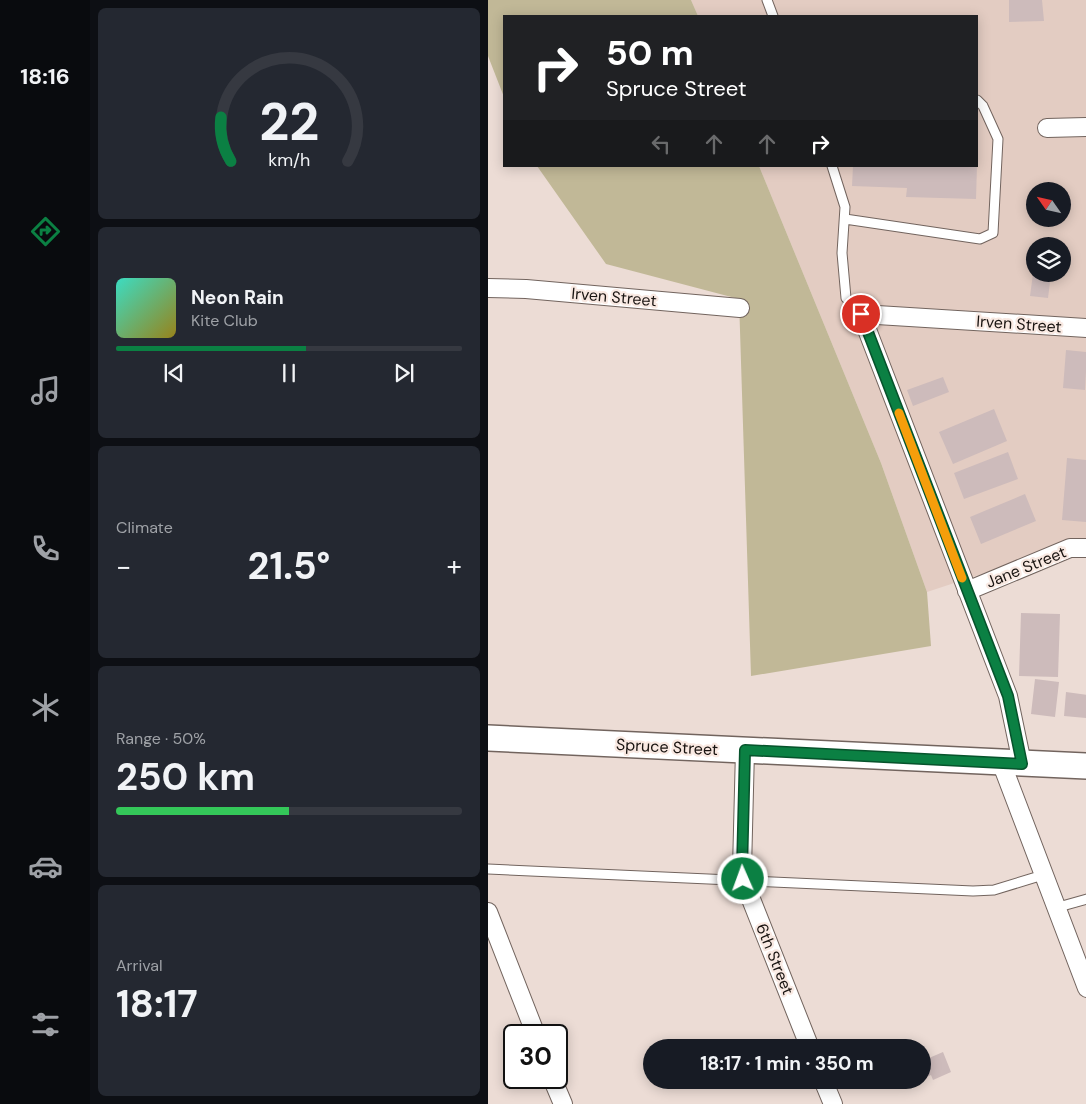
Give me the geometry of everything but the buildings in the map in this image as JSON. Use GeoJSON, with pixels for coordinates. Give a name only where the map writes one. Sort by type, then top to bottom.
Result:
{"type":"FeatureCollection","features":[{"type":"Feature","properties":{"kind":"street"},"geometry":{"type":"LineString","coordinates":[[1047,128],[1086,127]]}},
{"type":"Feature","properties":{"kind":"street","name":"Irven Street"},"geometry":{"type":"LineString","coordinates":[[488,288],[526,289],[740,308]]}},
{"type":"Feature","properties":{"kind":"street"},"geometry":{"type":"LineString","coordinates":[[861,314],[1008,696],[1012,763],[1043,875],[1086,988]]}},
{"type":"Feature","properties":{"kind":"street","name":"Irven Street"},"geometry":{"type":"LineString","coordinates":[[861,314],[1086,328]]}},
{"type":"Feature","properties":{"kind":"street","name":"Jane Street"},"geometry":{"type":"LineString","coordinates":[[967,591],[1070,548],[1086,548]]}},
{"type":"Feature","properties":{"kind":"street","name":"Spruce Street"},"geometry":{"type":"LineString","coordinates":[[488,738],[1086,766]]}},
{"type":"Feature","properties":{"kind":"street","name":"6th Street"},"geometry":{"type":"LineString","coordinates":[[745,750],[743,879],[806,1039]]}},
{"type":"Feature","properties":{"kind":"street"},"geometry":{"type":"LineString","coordinates":[[488,912],[532,1024]]}},
{"type":"Feature","properties":{"kind":"street"},"geometry":{"type":"LineString","coordinates":[[557,1089],[563,1104]]}},
{"type":"Feature","properties":{"kind":"street"},"geometry":{"type":"LineString","coordinates":[[827,1089],[833,1104]]}},
{"type":"Feature","properties":{"kind":"lane"},"geometry":{"type":"LineString","coordinates":[[767,0],[773,15]]}},
{"type":"Feature","properties":{"kind":"lane"},"geometry":{"type":"LineString","coordinates":[[845,219],[980,239],[993,233],[998,139],[983,106],[978,101]]}},
{"type":"Feature","properties":{"kind":"lane"},"geometry":{"type":"LineString","coordinates":[[832,167],[841,190],[845,219],[842,253],[846,298],[861,314]]}},
{"type":"Feature","properties":{"kind":"lane"},"geometry":{"type":"LineString","coordinates":[[488,869],[743,879],[973,891],[994,890],[1043,875]]}},
{"type":"Feature","properties":{"kind":"lane"},"geometry":{"type":"LineString","coordinates":[[1055,908],[1086,899]]}},
{"type":"Feature","properties":{"kind":"shaded area"},"geometry":{"type":"Polygon","coordinates":[[[488,0],[691,0],[698,15],[503,15],[503,94],[488,56],[488,0]]]}},
{"type":"Feature","properties":{"kind":"shaded area"},"geometry":{"type":"Polygon","coordinates":[[[691,0],[1086,0],[1086,547],[1061,548],[927,592],[881,463],[759,167],[978,167],[978,15],[698,15],[691,0]]]}},
{"type":"Feature","properties":{"kind":"shaded area"},"geometry":{"type":"Polygon","coordinates":[[[538,167],[759,167],[881,463],[927,592],[931,646],[751,676],[739,299],[606,264],[538,167]]]}},
{"type":"Feature","properties":{"kind":"slow traffic"},"geometry":{"type":"LineString","coordinates":[[899,413],[962,578]]}},
{"type":"Feature","properties":{"kind":"route"},"geometry":{"type":"LineString","coordinates":[[743,879],[745,750],[1022,764],[1008,696],[861,314]]}}]}
